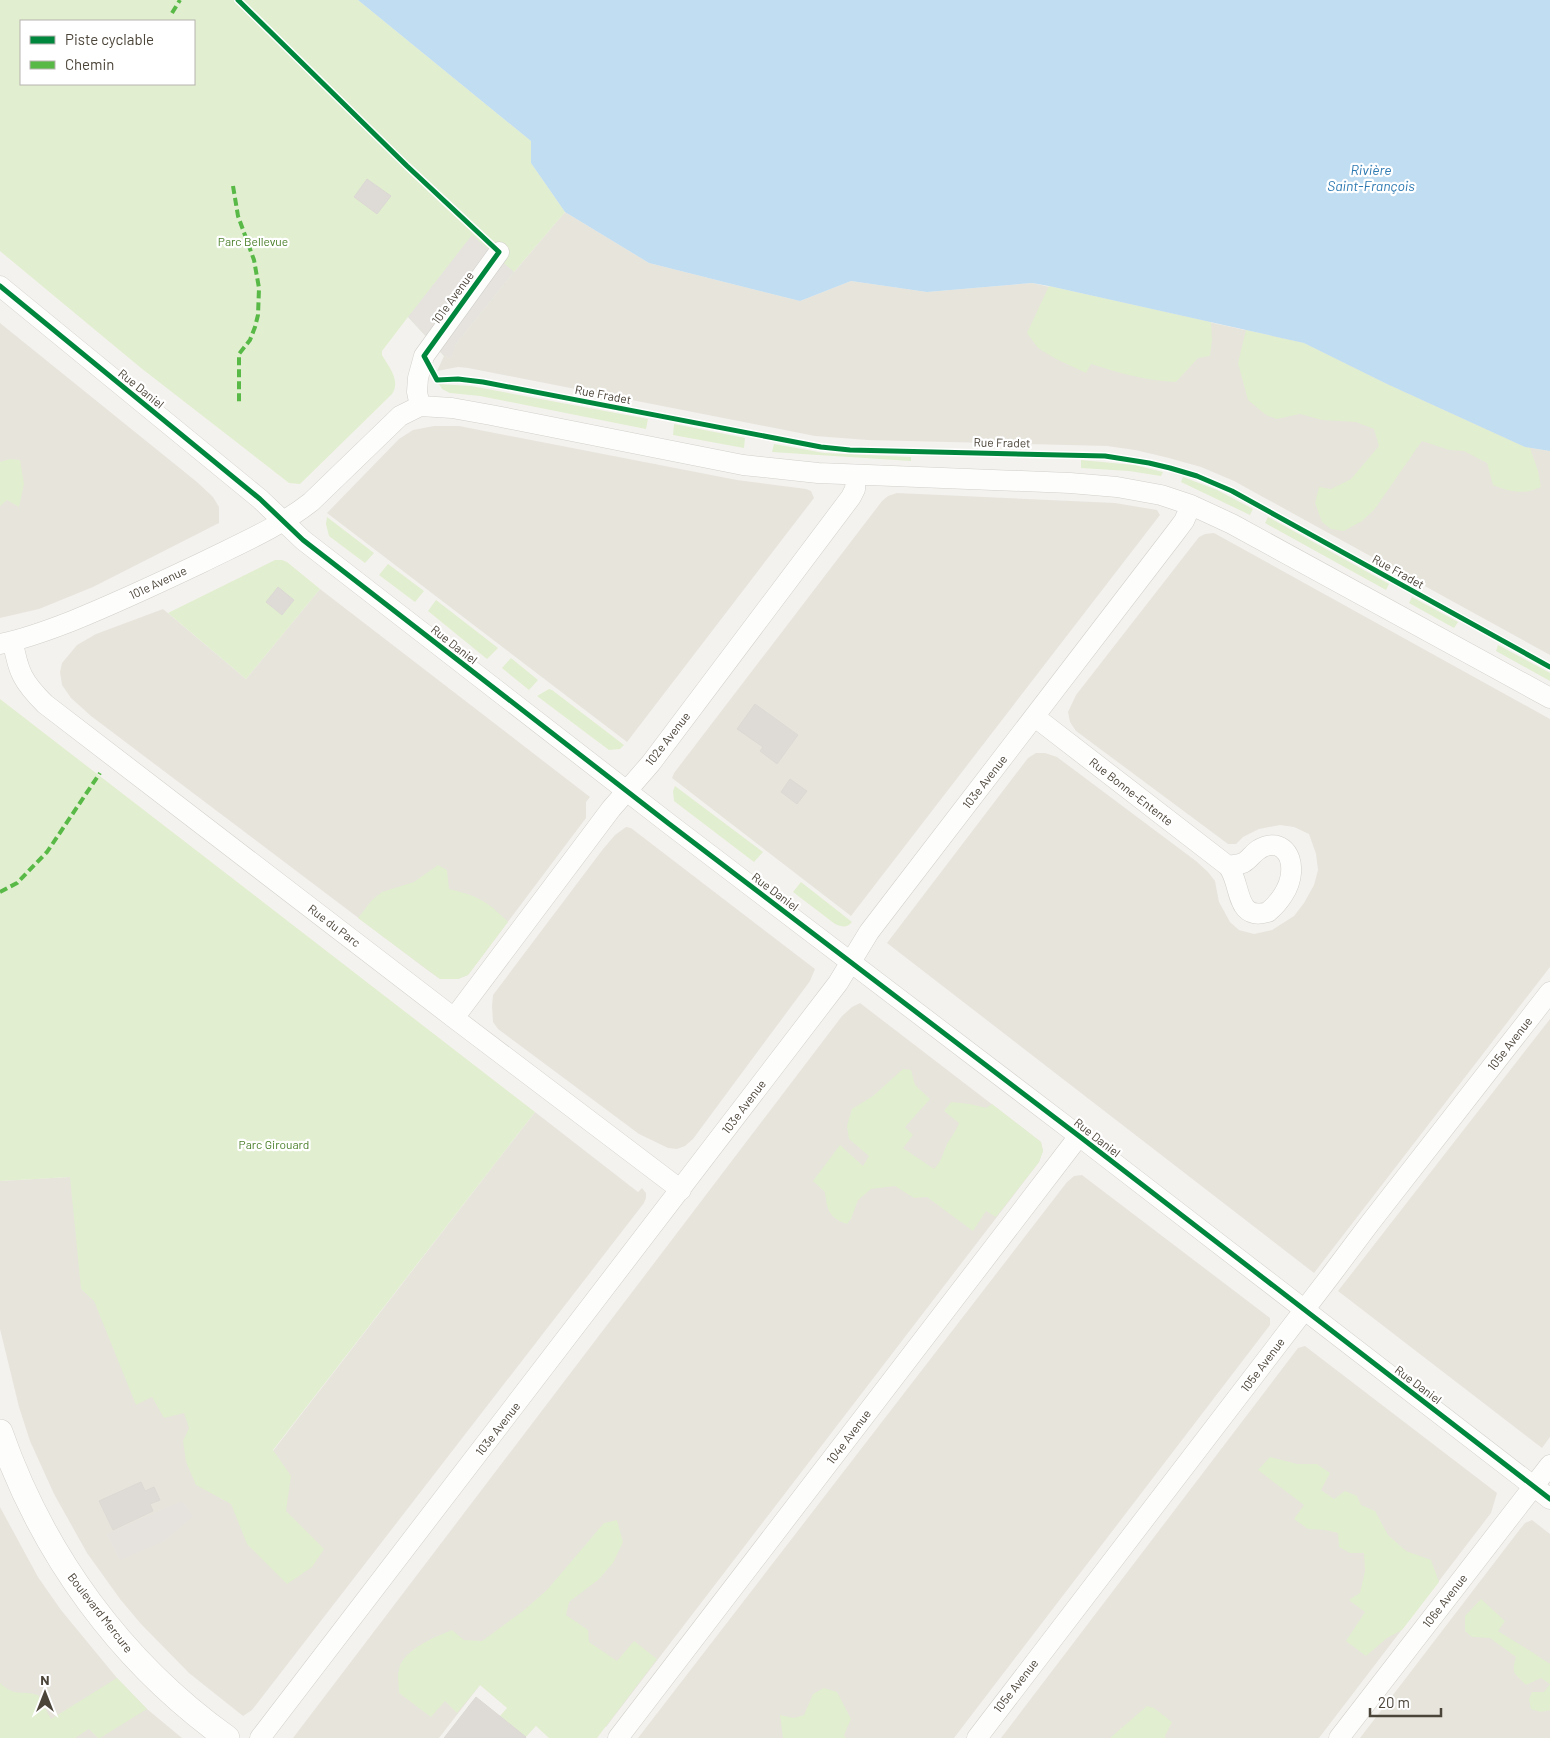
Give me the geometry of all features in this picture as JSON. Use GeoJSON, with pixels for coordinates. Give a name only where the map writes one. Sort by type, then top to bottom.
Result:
{"type":"FeatureCollection","features":[{"type":"Feature","properties":{"kind":"street","name":"101e Avenue"},"geometry":{"type":"LineString","coordinates":[[6,643],[97,611],[144,590],[283,521],[311,502],[400,416],[420,406],[417,392],[418,378],[424,356],[499,252]]}},
{"type":"Feature","properties":{"kind":"street","name":"Rue Daniel"},"geometry":{"type":"LineString","coordinates":[[0,286],[260,499],[310,546],[626,791],[1079,1136],[1550,1499]]}},
{"type":"Feature","properties":{"kind":"street"},"geometry":{"type":"LineString","coordinates":[[420,406],[452,408],[491,415],[744,465],[818,473],[1101,485],[1149,492],[1191,505],[1232,524],[1550,698]]}},
{"type":"Feature","properties":{"kind":"street","name":"102e Avenue"},"geometry":{"type":"LineString","coordinates":[[454,1018],[611,808],[651,763],[852,497],[855,489],[856,475]]}},
{"type":"Feature","properties":{"kind":"street","name":"103e Avenue"},"geometry":{"type":"LineString","coordinates":[[260,1738],[838,984],[869,932],[1035,718],[1184,521],[1191,505]]}},
{"type":"Feature","properties":{"kind":"street","name":"Rue du Parc"},"geometry":{"type":"LineString","coordinates":[[6,643],[21,676],[45,704],[681,1190]]}},
{"type":"Feature","properties":{"kind":"street","name":"Rue Bonne-Entente"},"geometry":{"type":"LineString","coordinates":[[1035,718],[1228,866]]}},
{"type":"Feature","properties":{"kind":"street","name":"105e Avenue"},"geometry":{"type":"LineString","coordinates":[[977,1738],[1370,1223],[1550,992]]}},
{"type":"Feature","properties":{"kind":"street","name":"104e Avenue"},"geometry":{"type":"LineString","coordinates":[[618,1738],[1079,1136]]}},
{"type":"Feature","properties":{"kind":"street","name":"Boulevard Mercure"},"geometry":{"type":"LineString","coordinates":[[0,1432],[20,1482],[54,1549],[78,1588],[144,1667],[193,1712],[227,1738]]}},
{"type":"Feature","properties":{"kind":"street","name":"106e Avenue"},"geometry":{"type":"LineString","coordinates":[[1339,1738],[1550,1464]]}},
{"type":"Feature","properties":{"kind":"shaded area"},"geometry":{"type":"Polygon","coordinates":[[[565,212],[649,263],[800,301],[851,281],[927,292],[1032,283],[1304,343],[1387,384],[1525,447],[1550,451],[1550,655],[1234,481],[1201,467],[1165,457],[1107,446],[867,440],[815,436],[468,368],[458,367],[437,371],[444,356],[452,357],[456,344],[565,212]]]}},
{"type":"Feature","properties":{"kind":"shaded area"},"geometry":{"type":"Polygon","coordinates":[[[472,235],[514,272],[456,344],[452,358],[444,356],[408,317],[472,235]]]}},
{"type":"Feature","properties":{"kind":"shaded area"},"geometry":{"type":"Polygon","coordinates":[[[0,323],[197,482],[213,497],[219,507],[219,523],[93,587],[39,609],[0,618],[0,323]]]}},
{"type":"Feature","properties":{"kind":"shaded area"},"geometry":{"type":"Polygon","coordinates":[[[434,426],[459,426],[737,480],[806,489],[811,491],[814,498],[627,742],[327,513],[399,439],[413,430],[434,426]]]}},
{"type":"Feature","properties":{"kind":"shaded area"},"geometry":{"type":"Polygon","coordinates":[[[897,493],[1115,503],[1157,510],[1160,515],[851,916],[672,778],[882,501],[888,496],[897,493]]]}},
{"type":"Feature","properties":{"kind":"shaded area"},"geometry":{"type":"Polygon","coordinates":[[[1214,533],[1550,719],[1550,967],[1314,1273],[887,943],[1028,758],[1036,753],[1045,753],[1057,757],[1196,861],[1215,881],[1219,902],[1230,922],[1239,930],[1254,934],[1272,930],[1294,916],[1314,885],[1318,870],[1316,854],[1309,834],[1294,827],[1280,825],[1259,829],[1243,837],[1236,844],[1228,844],[1076,731],[1070,722],[1068,712],[1076,695],[1199,537],[1214,533]]]}},
{"type":"Feature","properties":{"kind":"shaded area"},"geometry":{"type":"Polygon","coordinates":[[[320,589],[590,797],[586,802],[586,818],[468,975],[458,979],[440,979],[426,969],[91,716],[71,698],[62,685],[60,672],[62,663],[77,645],[96,634],[163,609],[246,679],[320,589]]]}},
{"type":"Feature","properties":{"kind":"shaded area"},"geometry":{"type":"Polygon","coordinates":[[[626,827],[631,828],[815,969],[810,981],[693,1139],[685,1146],[677,1149],[668,1148],[639,1134],[498,1029],[493,1022],[493,995],[603,849],[615,835],[626,827]]]}},
{"type":"Feature","properties":{"kind":"shaded area"},"geometry":{"type":"Polygon","coordinates":[[[860,1003],[1041,1142],[1043,1151],[1039,1162],[606,1727],[480,1685],[439,1738],[293,1738],[842,1016],[860,1003]]]}},
{"type":"Feature","properties":{"kind":"shaded area"},"geometry":{"type":"Polygon","coordinates":[[[1550,1019],[1550,1437],[1542,1448],[1338,1291],[1550,1019]]]}},
{"type":"Feature","properties":{"kind":"shaded area"},"geometry":{"type":"Polygon","coordinates":[[[535,1112],[638,1192],[642,1188],[646,1193],[644,1203],[252,1710],[243,1716],[189,1673],[141,1624],[120,1599],[87,1553],[54,1494],[30,1441],[19,1407],[0,1329],[0,1181],[86,1176],[232,1504],[535,1112]]]}},
{"type":"Feature","properties":{"kind":"shaded area"},"geometry":{"type":"Polygon","coordinates":[[[1082,1175],[1270,1318],[1270,1325],[954,1738],[638,1738],[1067,1182],[1074,1176],[1082,1175]]]}},
{"type":"Feature","properties":{"kind":"shaded area"},"geometry":{"type":"Polygon","coordinates":[[[1305,1346],[1497,1493],[1491,1513],[1319,1738],[1001,1738],[1298,1348],[1305,1346]]]}},
{"type":"Feature","properties":{"kind":"shaded area"},"geometry":{"type":"Polygon","coordinates":[[[182,1501],[193,1516],[164,1541],[120,1560],[107,1534],[182,1501]]]}},
{"type":"Feature","properties":{"kind":"shaded area"},"geometry":{"type":"Polygon","coordinates":[[[0,1507],[38,1577],[61,1610],[117,1678],[147,1709],[182,1738],[0,1738],[0,1507]]]}},
{"type":"Feature","properties":{"kind":"shaded area"},"geometry":{"type":"Polygon","coordinates":[[[1532,1520],[1550,1534],[1550,1738],[1360,1738],[1517,1533],[1525,1523],[1532,1520]]]}},
{"type":"Feature","properties":{"kind":"green space","name":"Parc Bellevue"},"geometry":{"type":"Polygon","coordinates":[[[0,0],[358,0],[531,141],[531,163],[565,212],[456,344],[452,358],[444,356],[408,317],[382,351],[382,355],[395,379],[392,394],[300,484],[289,483],[141,368],[0,251],[0,0]]]}},
{"type":"Feature","properties":{"kind":"green space"},"geometry":{"type":"Polygon","coordinates":[[[1049,286],[1211,322],[1212,340],[1210,356],[1198,358],[1176,382],[1133,376],[1091,364],[1086,373],[1038,348],[1027,333],[1049,286]]]}},
{"type":"Feature","properties":{"kind":"green space"},"geometry":{"type":"Polygon","coordinates":[[[1246,330],[1304,343],[1387,384],[1530,448],[1541,487],[1523,492],[1511,491],[1493,485],[1487,463],[1464,451],[1449,450],[1422,441],[1374,510],[1362,521],[1344,531],[1331,529],[1322,522],[1315,503],[1319,487],[1331,489],[1351,479],[1379,446],[1374,429],[1356,422],[1322,420],[1300,414],[1277,419],[1266,415],[1248,400],[1238,363],[1246,330]]]}},
{"type":"Feature","properties":{"kind":"green space"},"geometry":{"type":"Polygon","coordinates":[[[439,384],[471,386],[648,419],[646,429],[480,396],[450,393],[442,389],[439,384]]]}},
{"type":"Feature","properties":{"kind":"green space"},"geometry":{"type":"Polygon","coordinates":[[[674,424],[745,438],[744,448],[673,435],[674,424]]]}},
{"type":"Feature","properties":{"kind":"green space"},"geometry":{"type":"Polygon","coordinates":[[[774,444],[824,453],[911,457],[911,461],[772,452],[774,444]]]}},
{"type":"Feature","properties":{"kind":"green space"},"geometry":{"type":"Polygon","coordinates":[[[10,459],[20,460],[24,484],[19,507],[7,500],[0,506],[0,462],[10,459]]]}},
{"type":"Feature","properties":{"kind":"green space"},"geometry":{"type":"Polygon","coordinates":[[[1081,460],[1134,465],[1163,472],[1161,476],[1129,471],[1081,468],[1081,460]]]}},
{"type":"Feature","properties":{"kind":"green space"},"geometry":{"type":"Polygon","coordinates":[[[1183,477],[1217,490],[1253,509],[1250,515],[1181,482],[1183,477]]]}},
{"type":"Feature","properties":{"kind":"green space"},"geometry":{"type":"Polygon","coordinates":[[[327,517],[374,553],[365,563],[329,536],[326,524],[327,517]]]}},
{"type":"Feature","properties":{"kind":"green space"},"geometry":{"type":"Polygon","coordinates":[[[1268,517],[1389,584],[1386,590],[1265,523],[1268,517]]]}},
{"type":"Feature","properties":{"kind":"green space"},"geometry":{"type":"Polygon","coordinates":[[[275,560],[287,562],[320,589],[246,679],[168,613],[275,560]],[[278,588],[267,602],[282,615],[294,600],[278,588]]]}},
{"type":"Feature","properties":{"kind":"green space"},"geometry":{"type":"Polygon","coordinates":[[[388,564],[424,591],[415,602],[379,575],[388,564]]]}},
{"type":"Feature","properties":{"kind":"green space"},"geometry":{"type":"Polygon","coordinates":[[[1412,597],[1458,622],[1454,628],[1409,603],[1412,597]]]}},
{"type":"Feature","properties":{"kind":"green space"},"geometry":{"type":"Polygon","coordinates":[[[436,600],[498,648],[487,659],[428,611],[436,600]]]}},
{"type":"Feature","properties":{"kind":"green space"},"geometry":{"type":"Polygon","coordinates":[[[1498,645],[1550,673],[1550,681],[1496,651],[1498,645]]]}},
{"type":"Feature","properties":{"kind":"green space"},"geometry":{"type":"Polygon","coordinates":[[[511,658],[538,680],[529,690],[502,668],[511,658]]]}},
{"type":"Feature","properties":{"kind":"green space"},"geometry":{"type":"Polygon","coordinates":[[[549,689],[624,745],[620,749],[609,750],[537,696],[549,689]]]}},
{"type":"Feature","properties":{"kind":"green space","name":"Parc Girouard"},"geometry":{"type":"Polygon","coordinates":[[[0,699],[535,1112],[273,1450],[291,1476],[286,1511],[324,1549],[312,1567],[287,1584],[247,1544],[231,1504],[196,1485],[186,1462],[183,1441],[189,1428],[184,1413],[164,1418],[152,1397],[136,1405],[94,1301],[81,1289],[70,1177],[0,1181],[0,699]]]}},
{"type":"Feature","properties":{"kind":"green space"},"geometry":{"type":"Polygon","coordinates":[[[675,786],[763,852],[754,862],[674,801],[673,791],[675,786]]]}},
{"type":"Feature","properties":{"kind":"green space"},"geometry":{"type":"Polygon","coordinates":[[[438,865],[447,870],[449,889],[481,900],[508,922],[468,975],[458,979],[440,979],[358,918],[372,900],[382,892],[414,882],[438,865]]]}},
{"type":"Feature","properties":{"kind":"green space"},"geometry":{"type":"Polygon","coordinates":[[[801,882],[852,922],[844,926],[835,924],[793,892],[801,882]]]}},
{"type":"Feature","properties":{"kind":"green space"},"geometry":{"type":"Polygon","coordinates":[[[903,1069],[911,1070],[915,1085],[930,1099],[905,1127],[913,1135],[903,1148],[934,1169],[959,1123],[944,1111],[951,1102],[986,1108],[992,1104],[1041,1142],[1043,1151],[1039,1162],[996,1217],[986,1211],[973,1231],[927,1197],[914,1198],[895,1186],[871,1189],[858,1200],[851,1219],[847,1224],[833,1216],[828,1208],[825,1192],[813,1181],[840,1145],[863,1166],[869,1156],[849,1139],[847,1126],[852,1109],[873,1096],[903,1069]]]}},
{"type":"Feature","properties":{"kind":"green space"},"geometry":{"type":"Polygon","coordinates":[[[1270,1457],[1297,1464],[1317,1464],[1330,1473],[1321,1490],[1334,1499],[1345,1491],[1357,1496],[1361,1505],[1375,1511],[1388,1535],[1406,1551],[1431,1560],[1439,1582],[1402,1630],[1387,1638],[1366,1656],[1346,1641],[1365,1612],[1349,1600],[1360,1593],[1365,1571],[1364,1553],[1350,1553],[1339,1547],[1338,1533],[1308,1529],[1294,1519],[1304,1505],[1258,1470],[1270,1457]]]}},
{"type":"Feature","properties":{"kind":"green space"},"geometry":{"type":"Polygon","coordinates":[[[617,1520],[623,1542],[613,1563],[598,1580],[569,1602],[566,1615],[588,1630],[589,1642],[617,1661],[634,1641],[657,1659],[597,1738],[549,1738],[536,1726],[526,1737],[500,1716],[507,1708],[480,1685],[457,1713],[445,1701],[431,1717],[399,1693],[399,1669],[407,1655],[413,1650],[429,1640],[452,1630],[464,1640],[482,1641],[523,1611],[547,1590],[604,1523],[617,1520]]]}},
{"type":"Feature","properties":{"kind":"green space"},"geometry":{"type":"Polygon","coordinates":[[[1481,1599],[1505,1621],[1498,1631],[1550,1664],[1550,1684],[1541,1678],[1526,1685],[1515,1673],[1516,1657],[1490,1638],[1472,1637],[1465,1631],[1465,1616],[1481,1599]]]}},
{"type":"Feature","properties":{"kind":"green space"},"geometry":{"type":"Polygon","coordinates":[[[117,1678],[147,1709],[100,1738],[89,1729],[75,1738],[0,1738],[0,1683],[14,1692],[38,1695],[51,1719],[117,1678]]]}},
{"type":"Feature","properties":{"kind":"green space"},"geometry":{"type":"Polygon","coordinates":[[[1550,1684],[1550,1710],[1541,1712],[1531,1709],[1529,1699],[1532,1692],[1544,1692],[1550,1684]]]}},
{"type":"Feature","properties":{"kind":"green space"},"geometry":{"type":"Polygon","coordinates":[[[824,1688],[837,1692],[851,1719],[844,1735],[846,1738],[783,1738],[780,1715],[794,1718],[804,1715],[813,1694],[824,1688]]]}},
{"type":"Feature","properties":{"kind":"green space"},"geometry":{"type":"Polygon","coordinates":[[[1147,1706],[1154,1708],[1172,1722],[1165,1736],[1166,1738],[1110,1738],[1147,1706]]]}},
{"type":"Feature","properties":{"kind":"water","name":"Rivière Saint-François"},"geometry":{"type":"Polygon","coordinates":[[[358,0],[1550,0],[1550,451],[1525,447],[1387,384],[1304,343],[1049,286],[1032,283],[927,292],[851,281],[800,301],[649,263],[565,212],[531,163],[531,141],[358,0]]]}},
{"type":"Feature","properties":{"kind":"building"},"geometry":{"type":"Polygon","coordinates":[[[367,179],[391,196],[377,214],[354,197],[367,179]]]}},
{"type":"Feature","properties":{"kind":"building"},"geometry":{"type":"Polygon","coordinates":[[[278,587],[294,600],[282,615],[266,602],[278,587]]]}},
{"type":"Feature","properties":{"kind":"building"},"geometry":{"type":"Polygon","coordinates":[[[755,704],[798,735],[777,764],[760,751],[763,747],[737,729],[755,704]]]}},
{"type":"Feature","properties":{"kind":"building"},"geometry":{"type":"Polygon","coordinates":[[[790,779],[807,791],[797,804],[781,792],[790,779]]]}},
{"type":"Feature","properties":{"kind":"building"},"geometry":{"type":"Polygon","coordinates":[[[141,1482],[145,1491],[154,1487],[160,1500],[150,1504],[153,1511],[113,1530],[99,1501],[141,1482]]]}},
{"type":"Feature","properties":{"kind":"building"},"geometry":{"type":"Polygon","coordinates":[[[476,1697],[526,1737],[444,1738],[476,1697]]]}},
{"type":"Feature","properties":{"kind":"marked path"},"geometry":{"type":"LineString","coordinates":[[172,13],[180,0]]}},
{"type":"Feature","properties":{"kind":"marked path"},"geometry":{"type":"LineString","coordinates":[[233,186],[238,216],[254,260],[259,288],[258,315],[255,327],[250,340],[239,354],[239,404]]}},
{"type":"Feature","properties":{"kind":"marked path"},"geometry":{"type":"LineString","coordinates":[[0,892],[17,883],[47,852],[100,773]]}},
{"type":"Feature","properties":{"kind":"cycle path","name":"Rue Fradet"},"geometry":{"type":"LineString","coordinates":[[238,0],[407,166],[499,252],[424,356],[437,380],[458,379],[483,382],[821,447],[850,450],[1105,456],[1170,468],[1197,476],[1232,491],[1550,667]]}},
{"type":"Feature","properties":{"kind":"cycle path"},"geometry":{"type":"LineString","coordinates":[[0,286],[260,499],[303,540],[668,823],[1079,1136],[1550,1499]]}}]}
